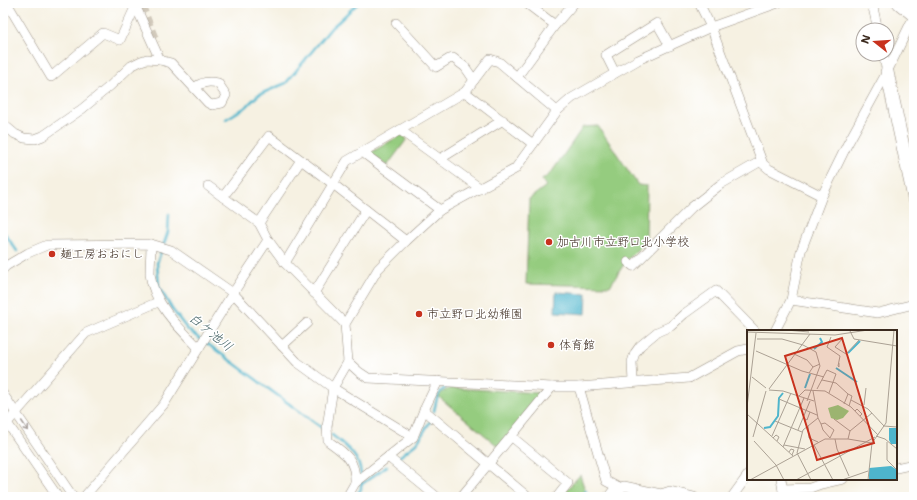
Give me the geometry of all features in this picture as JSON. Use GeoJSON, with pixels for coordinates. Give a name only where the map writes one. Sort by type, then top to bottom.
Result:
{"type":"FeatureCollection","features":[{"type":"Feature","properties":{"kind":"street"},"geometry":{"type":"LineString","coordinates":[[6,3],[51,77],[103,33],[120,40],[136,5]]}},
{"type":"Feature","properties":{"kind":"street"},"geometry":{"type":"LineString","coordinates":[[526,3],[555,25]]}},
{"type":"Feature","properties":{"kind":"street"},"geometry":{"type":"LineString","coordinates":[[516,76],[574,3]]}},
{"type":"Feature","properties":{"kind":"street"},"geometry":{"type":"LineString","coordinates":[[699,3],[711,27],[764,166],[822,196]]}},
{"type":"Feature","properties":{"kind":"street"},"geometry":{"type":"LineString","coordinates":[[355,483],[355,471],[351,460],[328,441],[327,427],[333,388],[348,362],[345,324],[378,269],[440,210],[514,169],[557,111],[572,98],[638,60],[711,27],[778,3]]}},
{"type":"Feature","properties":{"kind":"street"},"geometry":{"type":"LineString","coordinates":[[872,3],[876,22]]}},
{"type":"Feature","properties":{"kind":"street"},"geometry":{"type":"LineString","coordinates":[[775,330],[790,300],[801,251],[822,196],[847,145],[887,72],[914,16],[899,3]]}},
{"type":"Feature","properties":{"kind":"street"},"geometry":{"type":"LineString","coordinates":[[136,5],[145,37],[160,60]]}},
{"type":"Feature","properties":{"kind":"street"},"geometry":{"type":"LineString","coordinates":[[396,23],[436,67],[453,58],[465,67],[474,80]]}},
{"type":"Feature","properties":{"kind":"street"},"geometry":{"type":"LineString","coordinates":[[615,73],[606,55],[657,23],[670,46]]}},
{"type":"Feature","properties":{"kind":"street"},"geometry":{"type":"LineString","coordinates":[[3,124],[15,134],[28,139],[35,139],[43,136],[82,109],[136,63],[147,59],[171,63],[194,88]]}},
{"type":"Feature","properties":{"kind":"street"},"geometry":{"type":"LineString","coordinates":[[284,263],[347,161],[465,92],[490,59],[499,62],[557,111]]}},
{"type":"Feature","properties":{"kind":"street"},"geometry":{"type":"LineString","coordinates":[[885,62],[914,198]]}},
{"type":"Feature","properties":{"kind":"street"},"geometry":{"type":"LineString","coordinates":[[465,92],[534,144]]}},
{"type":"Feature","properties":{"kind":"street"},"geometry":{"type":"LineString","coordinates":[[440,159],[502,120]]}},
{"type":"Feature","properties":{"kind":"street"},"geometry":{"type":"LineString","coordinates":[[400,130],[481,188]]}},
{"type":"Feature","properties":{"kind":"street"},"geometry":{"type":"LineString","coordinates":[[223,197],[269,136],[406,241]]}},
{"type":"Feature","properties":{"kind":"street"},"geometry":{"type":"LineString","coordinates":[[362,152],[440,210]]}},
{"type":"Feature","properties":{"kind":"street"},"geometry":{"type":"LineString","coordinates":[[259,223],[302,160]]}},
{"type":"Feature","properties":{"kind":"street"},"geometry":{"type":"LineString","coordinates":[[628,262],[632,266],[692,207],[721,184],[762,161]]}},
{"type":"Feature","properties":{"kind":"street"},"geometry":{"type":"LineString","coordinates":[[208,186],[259,223],[268,240],[284,263],[345,324]]}},
{"type":"Feature","properties":{"kind":"street"},"geometry":{"type":"LineString","coordinates":[[314,293],[366,210]]}},
{"type":"Feature","properties":{"kind":"street"},"geometry":{"type":"LineString","coordinates":[[84,497],[164,404],[198,347],[268,240]]}},
{"type":"Feature","properties":{"kind":"street"},"geometry":{"type":"LineString","coordinates":[[151,244],[150,276],[158,302],[180,329],[198,347]]}},
{"type":"Feature","properties":{"kind":"street"},"geometry":{"type":"LineString","coordinates":[[3,269],[28,253],[47,245],[151,244],[171,250],[233,293],[297,362],[333,388],[413,437]]}},
{"type":"Feature","properties":{"kind":"street"},"geometry":{"type":"LineString","coordinates":[[633,382],[632,362],[635,353],[640,346],[657,332],[671,326],[684,314],[716,291],[754,330]]}},
{"type":"Feature","properties":{"kind":"street"},"geometry":{"type":"LineString","coordinates":[[790,300],[878,313],[914,304]]}},
{"type":"Feature","properties":{"kind":"street"},"geometry":{"type":"LineString","coordinates":[[58,497],[5,420],[16,412],[86,333],[158,302]]}},
{"type":"Feature","properties":{"kind":"street"},"geometry":{"type":"LineString","coordinates":[[282,346],[307,323]]}},
{"type":"Feature","properties":{"kind":"street"},"geometry":{"type":"LineString","coordinates":[[348,362],[368,378],[579,387],[689,378],[738,351],[747,349]]}},
{"type":"Feature","properties":{"kind":"street"},"geometry":{"type":"LineString","coordinates":[[347,497],[355,483],[413,437],[438,382]]}},
{"type":"Feature","properties":{"kind":"street"},"geometry":{"type":"LineString","coordinates":[[461,497],[552,387]]}},
{"type":"Feature","properties":{"kind":"street"},"geometry":{"type":"LineString","coordinates":[[579,387],[606,481],[619,491]]}},
{"type":"Feature","properties":{"kind":"street"},"geometry":{"type":"LineString","coordinates":[[3,394],[73,497]]}},
{"type":"Feature","properties":{"kind":"street"},"geometry":{"type":"LineString","coordinates":[[424,410],[528,497]]}},
{"type":"Feature","properties":{"kind":"street"},"geometry":{"type":"LineString","coordinates":[[512,437],[568,483],[557,497]]}},
{"type":"Feature","properties":{"kind":"street"},"geometry":{"type":"LineString","coordinates":[[388,457],[425,493],[437,497]]}},
{"type":"Feature","properties":{"kind":"street"},"geometry":{"type":"LineString","coordinates":[[897,468],[914,464]]}},
{"type":"Feature","properties":{"kind":"street"},"geometry":{"type":"LineString","coordinates":[[732,497],[747,476]]}},
{"type":"Feature","properties":{"kind":"street"},"geometry":{"type":"LineString","coordinates":[[781,480],[784,493],[839,480]]}},
{"type":"Feature","properties":{"kind":"street"},"geometry":{"type":"LineString","coordinates":[[608,497],[619,491],[624,486],[665,495],[670,491],[694,497]]}},
{"type":"Feature","properties":{"kind":"green space"},"geometry":{"type":"Polygon","coordinates":[[[598,126],[638,185],[647,186],[646,241],[626,261],[610,286],[526,284],[529,199],[546,186],[542,180],[551,173],[583,127],[598,126]]]}},
{"type":"Feature","properties":{"kind":"green space"},"geometry":{"type":"Polygon","coordinates":[[[401,135],[407,139],[387,166],[370,153],[401,135]]]}},
{"type":"Feature","properties":{"kind":"green space"},"geometry":{"type":"Polygon","coordinates":[[[450,388],[542,394],[499,447],[439,397],[441,393],[450,388]]]}},
{"type":"Feature","properties":{"kind":"green space"},"geometry":{"type":"Polygon","coordinates":[[[580,475],[585,490],[579,497],[566,497],[569,494],[566,491],[580,475]]]}},
{"type":"Feature","properties":{"kind":"water"},"geometry":{"type":"Polygon","coordinates":[[[556,292],[587,294],[586,314],[555,312],[556,292]]]}},
{"type":"Feature","properties":{"kind":"waterway"},"geometry":{"type":"LineString","coordinates":[[141,3],[143,12]]}},
{"type":"Feature","properties":{"kind":"waterway"},"geometry":{"type":"LineString","coordinates":[[226,119],[246,107],[258,95],[286,83],[332,27],[359,3]]}},
{"type":"Feature","properties":{"kind":"waterway"},"geometry":{"type":"LineString","coordinates":[[141,5],[142,11]]}},
{"type":"Feature","properties":{"kind":"waterway","name":"白ケ池川"},"geometry":{"type":"LineString","coordinates":[[169,214],[168,232],[157,263],[159,287],[172,309],[187,329],[201,340]]}},
{"type":"Feature","properties":{"kind":"waterway"},"geometry":{"type":"LineString","coordinates":[[3,231],[17,251]]}},
{"type":"Feature","properties":{"kind":"waterway","name":"白ケ池川"},"geometry":{"type":"LineString","coordinates":[[205,342],[322,428]]}},
{"type":"Feature","properties":{"kind":"waterway"},"geometry":{"type":"LineString","coordinates":[[434,411],[440,393],[449,385]]}},
{"type":"Feature","properties":{"kind":"waterway"},"geometry":{"type":"LineString","coordinates":[[399,457],[417,443],[431,420]]}},
{"type":"Feature","properties":{"kind":"waterway","name":"白ケ池川"},"geometry":{"type":"LineString","coordinates":[[332,435],[347,447],[355,457],[358,462],[361,475]]}},
{"type":"Feature","properties":{"kind":"waterway"},"geometry":{"type":"LineString","coordinates":[[362,484],[387,466]]}},
{"type":"Feature","properties":{"kind":"waterway","name":"白ケ池川"},"geometry":{"type":"LineString","coordinates":[[355,497],[361,489],[361,482]]}},
{"type":"Feature","properties":{"kind":"waterway"},"geometry":{"type":"LineString","coordinates":[[581,497],[586,491]]}},
{"type":"Feature","properties":{"kind":"tunnel"},"geometry":{"type":"LineString","coordinates":[[141,5],[156,43]]}},
{"type":"Feature","properties":{"kind":"place","name":"加古川市立野口北小学校"},"geometry":{"type":"Point","coordinates":[549,242]}},
{"type":"Feature","properties":{"kind":"place","name":"麺工房おおにし"},"geometry":{"type":"Point","coordinates":[52,254]}},
{"type":"Feature","properties":{"kind":"place","name":"市立野口北幼稚園"},"geometry":{"type":"Point","coordinates":[419,314]}},
{"type":"Feature","properties":{"kind":"place","name":"体育館"},"geometry":{"type":"Point","coordinates":[551,345]}}]}
